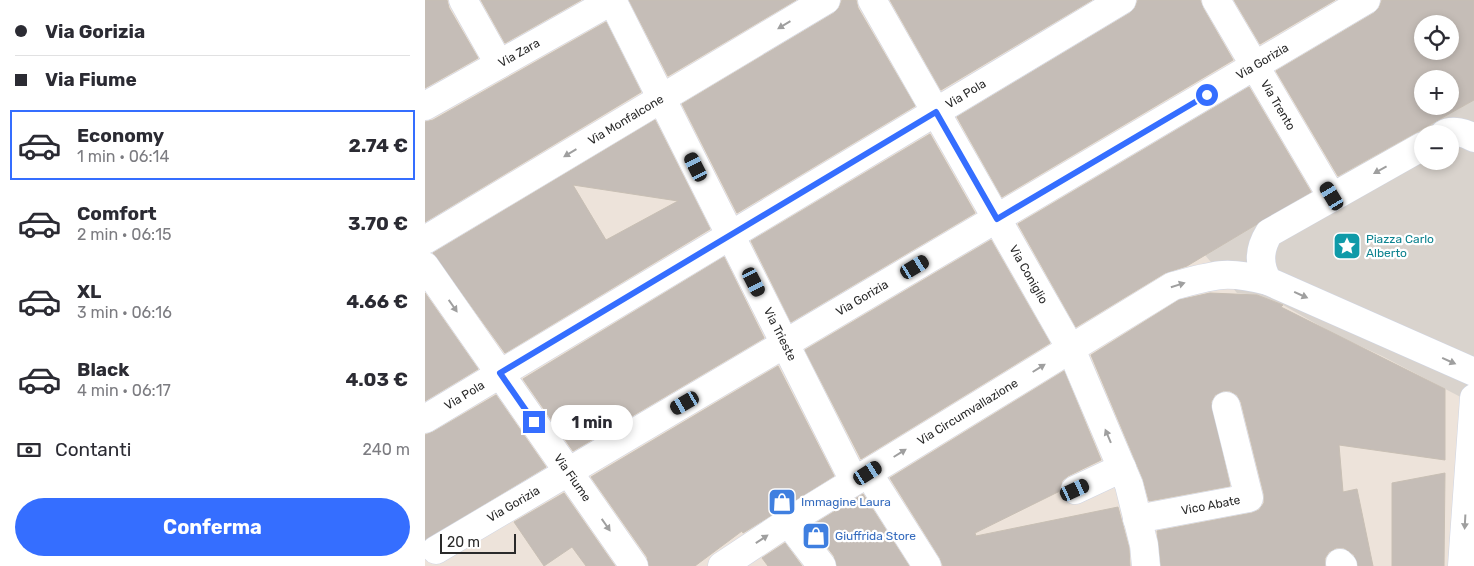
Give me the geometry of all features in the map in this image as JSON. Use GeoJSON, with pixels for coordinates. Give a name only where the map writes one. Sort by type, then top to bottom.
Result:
{"type":"FeatureCollection","features":[{"type":"Feature","properties":{"kind":"street"},"geometry":{"type":"LineString","coordinates":[[463,0],[499,64]]}},
{"type":"Feature","properties":{"kind":"street","name":"Via Zara"},"geometry":{"type":"LineString","coordinates":[[425,106],[612,0]]}},
{"type":"Feature","properties":{"kind":"street","name":"Via Trieste"},"geometry":{"type":"LineString","coordinates":[[612,0],[785,344],[861,477],[927,566]]}},
{"type":"Feature","properties":{"kind":"street","name":"Via Monfalcone"},"geometry":{"type":"LineString","coordinates":[[425,240],[826,0]]}},
{"type":"Feature","properties":{"kind":"street","name":"Via Coniglio"},"geometry":{"type":"LineString","coordinates":[[872,0],[1071,349],[1129,485],[1144,545],[1146,566]]}},
{"type":"Feature","properties":{"kind":"street","name":"Via Pola"},"geometry":{"type":"LineString","coordinates":[[425,420],[500,373],[1122,0]]}},
{"type":"Feature","properties":{"kind":"street","name":"Via Trento"},"geometry":{"type":"LineString","coordinates":[[1216,0],[1329,190]]}},
{"type":"Feature","properties":{"kind":"street","name":"Via Gorizia"},"geometry":{"type":"LineString","coordinates":[[438,552],[568,471],[1366,0]]}},
{"type":"Feature","properties":{"kind":"street"},"geometry":{"type":"LineString","coordinates":[[1459,127],[1474,121]]}},
{"type":"Feature","properties":{"kind":"street"},"geometry":{"type":"LineString","coordinates":[[1459,134],[1467,134],[1474,138]]}},
{"type":"Feature","properties":{"kind":"street"},"geometry":{"type":"LineString","coordinates":[[1268,281],[1261,261],[1262,245],[1269,233],[1329,190],[1414,150]]}},
{"type":"Feature","properties":{"kind":"street","name":"Via Fiume"},"geometry":{"type":"LineString","coordinates":[[425,266],[634,566]]}},
{"type":"Feature","properties":{"kind":"street","name":"Via Circumvallazione"},"geometry":{"type":"LineString","coordinates":[[722,566],[788,522],[1173,286],[1220,273],[1243,274],[1268,281],[1474,372]]}},
{"type":"Feature","properties":{"kind":"street"},"geometry":{"type":"LineString","coordinates":[[1460,564],[1474,398]]}},
{"type":"Feature","properties":{"kind":"street","name":"Vico Abate"},"geometry":{"type":"LineString","coordinates":[[1137,519],[1249,498],[1226,406]]}},
{"type":"Feature","properties":{"kind":"street"},"geometry":{"type":"LineString","coordinates":[[1075,490],[1122,468]]}},
{"type":"Feature","properties":{"kind":"street"},"geometry":{"type":"LineString","coordinates":[[788,522],[822,566]]}},
{"type":"Feature","properties":{"kind":"shaded area","name":"Piazza Carlo Alberto"},"geometry":{"type":"Polygon","coordinates":[[[1474,100],[1474,404],[1382,356],[1336,335],[1283,305],[1257,295],[1237,293],[1205,255],[1414,134],[1414,170],[1459,170],[1459,125],[1430,125],[1447,115],[1459,115],[1459,108],[1474,100]]]}},
{"type":"Feature","properties":{"kind":"building"},"geometry":{"type":"Polygon","coordinates":[[[425,0],[447,0],[449,8],[478,58],[425,88],[425,0]]]}},
{"type":"Feature","properties":{"kind":"building"},"geometry":{"type":"Polygon","coordinates":[[[481,0],[581,0],[505,43],[481,0]]]}},
{"type":"Feature","properties":{"kind":"building"},"geometry":{"type":"Polygon","coordinates":[[[629,0],[796,0],[668,76],[629,0]]]}},
{"type":"Feature","properties":{"kind":"building"},"geometry":{"type":"Polygon","coordinates":[[[842,0],[856,0],[858,8],[915,106],[737,213],[682,104],[834,13],[839,8],[842,0]]]}},
{"type":"Feature","properties":{"kind":"building"},"geometry":{"type":"Polygon","coordinates":[[[890,0],[1092,0],[941,90],[890,0]]]}},
{"type":"Feature","properties":{"kind":"building"},"geometry":{"type":"Polygon","coordinates":[[[1138,0],[1200,0],[1233,60],[1002,197],[957,117],[1130,13],[1135,8],[1138,0]]]}},
{"type":"Feature","properties":{"kind":"building"},"geometry":{"type":"Polygon","coordinates":[[[1234,0],[1335,0],[1260,44],[1234,0]]]}},
{"type":"Feature","properties":{"kind":"building"},"geometry":{"type":"Polygon","coordinates":[[[1382,0],[1474,0],[1474,100],[1459,108],[1459,70],[1414,70],[1414,115],[1447,115],[1429,125],[1414,125],[1414,134],[1338,176],[1276,71],[1374,13],[1379,8],[1382,0]]]}},
{"type":"Feature","properties":{"kind":"building"},"geometry":{"type":"Polygon","coordinates":[[[606,22],[641,92],[425,222],[425,122],[433,120],[606,22]]]}},
{"type":"Feature","properties":{"kind":"building"},"geometry":{"type":"Polygon","coordinates":[[[1249,87],[1311,192],[1187,266],[1165,273],[1076,327],[1018,224],[1249,87]]]}},
{"type":"Feature","properties":{"kind":"building"},"geometry":{"type":"Polygon","coordinates":[[[655,120],[710,229],[505,353],[433,253],[655,120]],[[573,185],[606,240],[678,201],[573,185]]]}},
{"type":"Feature","properties":{"kind":"building"},"geometry":{"type":"Polygon","coordinates":[[[930,134],[975,213],[791,322],[751,241],[930,134]]]}},
{"type":"Feature","properties":{"kind":"building"},"geometry":{"type":"Polygon","coordinates":[[[991,240],[1050,343],[861,459],[805,350],[991,240]]]}},
{"type":"Feature","properties":{"kind":"building"},"geometry":{"type":"Polygon","coordinates":[[[724,257],[764,338],[573,451],[523,379],[724,257]]]}},
{"type":"Feature","properties":{"kind":"building"},"geometry":{"type":"Polygon","coordinates":[[[425,293],[478,369],[425,401],[425,293]]]}},
{"type":"Feature","properties":{"kind":"building"},"geometry":{"type":"Polygon","coordinates":[[[1210,293],[1257,295],[1283,305],[1281,307],[1445,389],[1445,460],[1339,445],[1343,492],[1357,489],[1373,566],[1358,566],[1354,555],[1344,548],[1336,548],[1329,552],[1325,558],[1325,566],[1161,566],[1157,531],[1252,513],[1259,510],[1264,503],[1264,494],[1241,402],[1237,395],[1230,391],[1223,391],[1215,395],[1211,402],[1230,486],[1149,501],[1143,479],[1091,355],[1179,300],[1210,293]]]}},
{"type":"Feature","properties":{"kind":"building"},"geometry":{"type":"Polygon","coordinates":[[[778,366],[834,476],[743,533],[742,531],[695,566],[649,566],[647,557],[591,477],[778,366]]]}},
{"type":"Feature","properties":{"kind":"building"},"geometry":{"type":"Polygon","coordinates":[[[1064,371],[1101,460],[1068,476],[1062,481],[1060,491],[975,533],[976,536],[1118,507],[1129,548],[1130,566],[943,566],[940,558],[890,478],[1064,371]]]}},
{"type":"Feature","properties":{"kind":"building"},"geometry":{"type":"Polygon","coordinates":[[[496,395],[546,467],[425,540],[425,435],[496,395]]]}},
{"type":"Feature","properties":{"kind":"building"},"geometry":{"type":"Polygon","coordinates":[[[1445,473],[1444,566],[1392,566],[1392,483],[1445,473]]]}},
{"type":"Feature","properties":{"kind":"building"},"geometry":{"type":"Polygon","coordinates":[[[564,493],[615,566],[586,566],[572,547],[544,566],[514,522],[564,493]]]}},
{"type":"Feature","properties":{"kind":"building"},"geometry":{"type":"Polygon","coordinates":[[[863,494],[909,566],[837,566],[834,556],[811,526],[863,494]]]}},
{"type":"Feature","properties":{"kind":"building"},"geometry":{"type":"Polygon","coordinates":[[[785,543],[802,566],[768,566],[762,558],[785,543]]]}},
{"type":"Feature","properties":{"kind":"place","name":"Piazza Carlo Alberto"},"geometry":{"type":"Point","coordinates":[1347,246]}},
{"type":"Feature","properties":{"kind":"place","name":"Immagine Laura"},"geometry":{"type":"Point","coordinates":[782,502]}},
{"type":"Feature","properties":{"kind":"place","name":"Giuffrida Store"},"geometry":{"type":"Point","coordinates":[816,536]}},
{"type":"Feature","properties":{"kind":"route"},"geometry":{"type":"LineString","coordinates":[[534,422],[500,373],[936,112],[997,219],[1207,95]]}}]}
